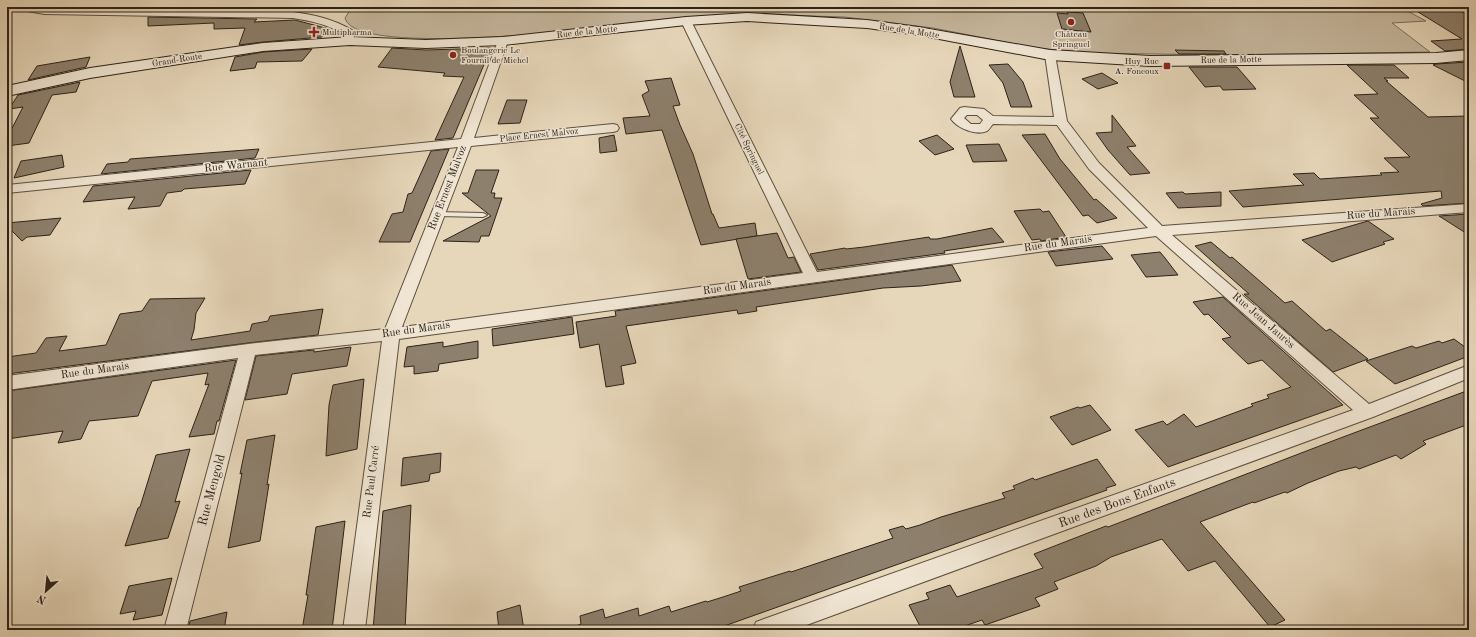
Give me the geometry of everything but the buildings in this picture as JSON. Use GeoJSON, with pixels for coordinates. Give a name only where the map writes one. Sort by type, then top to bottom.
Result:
{"type":"FeatureCollection","features":[{"type":"Feature","properties":{"kind":"street"},"geometry":{"type":"LineString","coordinates":[[21,7],[44,11],[169,10],[293,15],[325,20],[348,32],[350,41]]}},
{"type":"Feature","properties":{"kind":"street","name":"Rue de la Motte"},"geometry":{"type":"LineString","coordinates":[[350,41],[426,44],[503,42],[686,21],[747,17],[804,19],[867,24],[918,31],[1050,55],[1150,61],[1436,58],[1469,55]]}},
{"type":"Feature","properties":{"kind":"street","name":"Cité Springuel"},"geometry":{"type":"LineString","coordinates":[[686,21],[812,276]]}},
{"type":"Feature","properties":{"kind":"street"},"geometry":{"type":"LineString","coordinates":[[325,42],[336,34],[340,27]]}},
{"type":"Feature","properties":{"kind":"street","name":"Grand-Route"},"geometry":{"type":"LineString","coordinates":[[7,91],[90,74],[263,47],[350,41]]}},
{"type":"Feature","properties":{"kind":"street","name":"Rue Ernest Malvoz"},"geometry":{"type":"LineString","coordinates":[[391,334],[466,143],[503,42]]}},
{"type":"Feature","properties":{"kind":"street"},"geometry":{"type":"LineString","coordinates":[[990,120],[1061,121],[1050,55]]}},
{"type":"Feature","properties":{"kind":"street","name":"Rue Jean Jaurès"},"geometry":{"type":"LineString","coordinates":[[1061,121],[1094,166],[1159,230],[1367,412]]}},
{"type":"Feature","properties":{"kind":"street","name":"Place Ernest Malvoz"},"geometry":{"type":"LineString","coordinates":[[466,143],[613,128]]}},
{"type":"Feature","properties":{"kind":"street","name":"Rue Warnant"},"geometry":{"type":"LineString","coordinates":[[7,189],[466,143]]}},
{"type":"Feature","properties":{"kind":"street","name":"Rue du Marais"},"geometry":{"type":"LineString","coordinates":[[7,383],[248,350],[391,334],[1159,230],[1469,208]]}},
{"type":"Feature","properties":{"kind":"street","name":"Rue Paul Carré"},"geometry":{"type":"LineString","coordinates":[[354,630],[391,334]]}},
{"type":"Feature","properties":{"kind":"street","name":"Rue Mengold"},"geometry":{"type":"LineString","coordinates":[[175,630],[248,350]]}},
{"type":"Feature","properties":{"kind":"street","name":"Rue des Bons Enfants"},"geometry":{"type":"LineString","coordinates":[[764,630],[1367,412],[1469,371]]}},
{"type":"Feature","properties":{"kind":"lane"},"geometry":{"type":"LineString","coordinates":[[438,214],[483,215]]}},
{"type":"Feature","properties":{"kind":"shaded area"},"geometry":{"type":"Polygon","coordinates":[[[352,7],[1400,7],[1426,21],[1392,23],[1430,52],[1227,55],[1088,53],[1036,48],[933,28],[844,17],[749,14],[720,15],[584,30],[519,35],[456,38],[401,38],[362,31],[345,18],[352,7]]]}},
{"type":"Feature","properties":{"kind":"place","name":"Château Springuel"},"geometry":{"type":"Point","coordinates":[1071,22]}},
{"type":"Feature","properties":{"kind":"place","name":"Multipharma"},"geometry":{"type":"Point","coordinates":[314,32]}},
{"type":"Feature","properties":{"kind":"place","name":"Boulangerie Le Fournil de Michel"},"geometry":{"type":"Point","coordinates":[453,55]}},
{"type":"Feature","properties":{"kind":"place","name":"Huy Rue A. Foncoux"},"geometry":{"type":"Point","coordinates":[1167,66]}}]}
